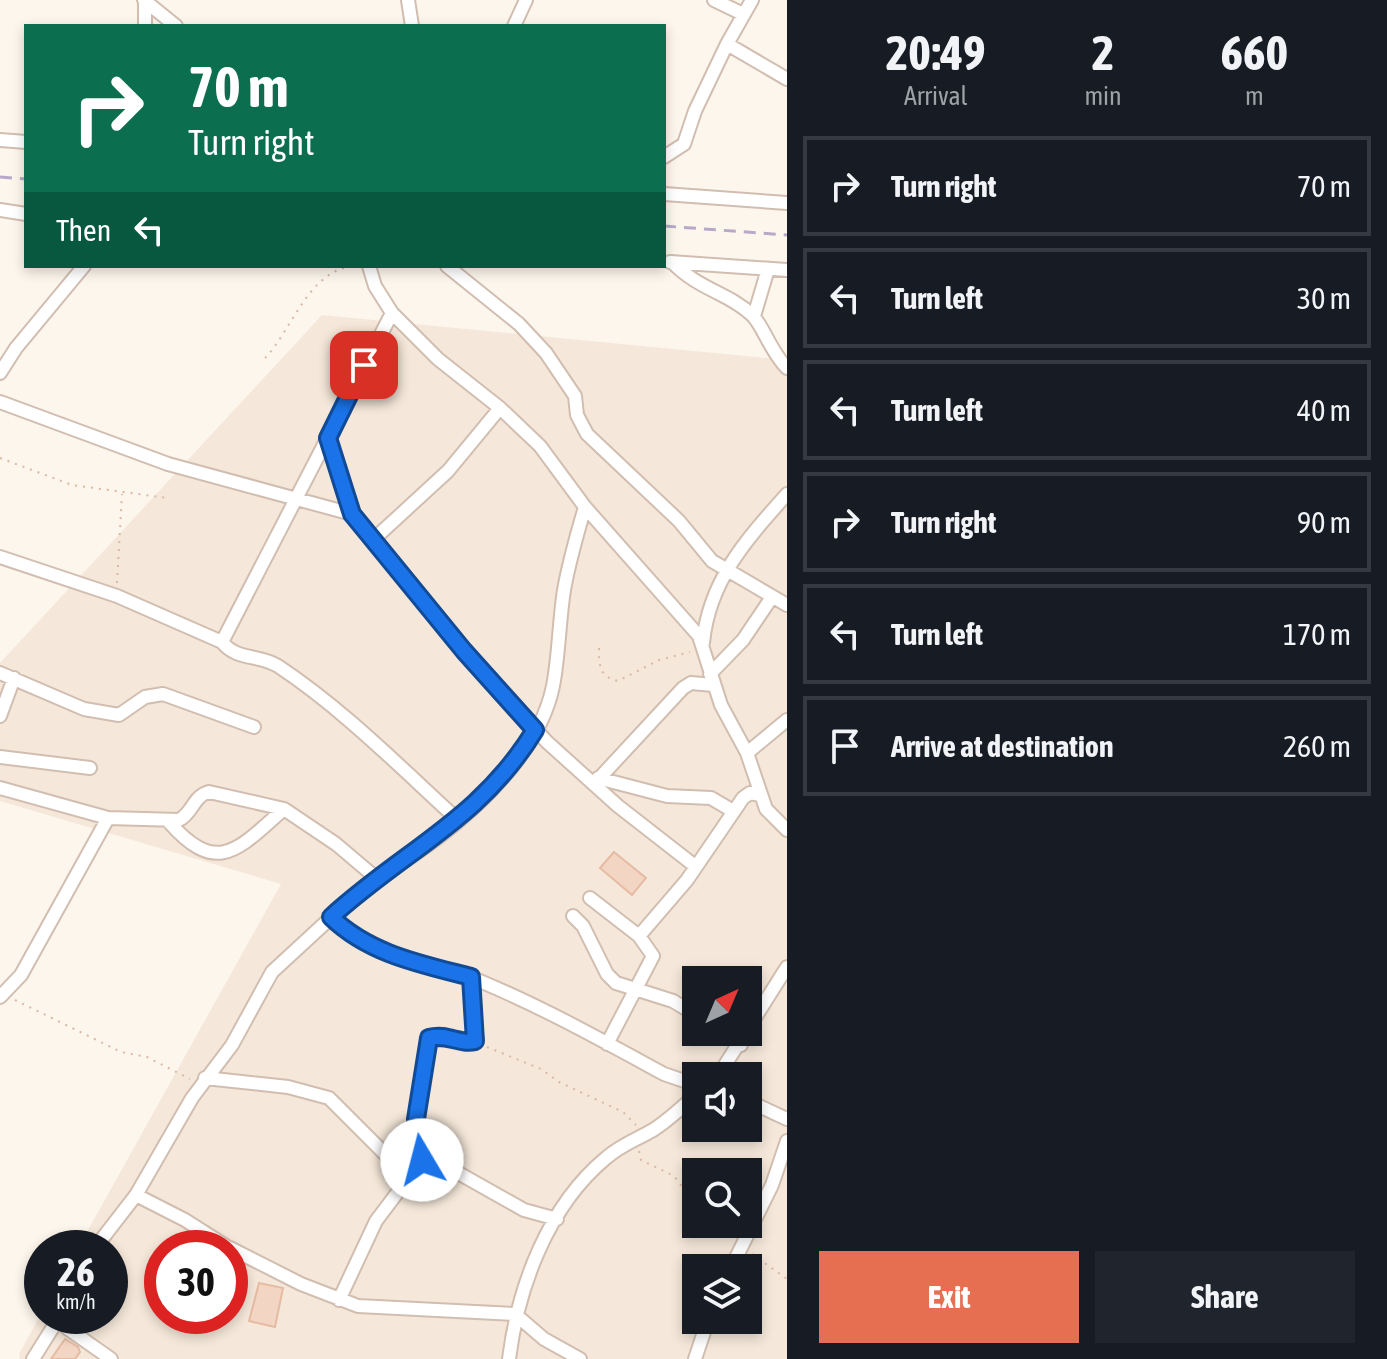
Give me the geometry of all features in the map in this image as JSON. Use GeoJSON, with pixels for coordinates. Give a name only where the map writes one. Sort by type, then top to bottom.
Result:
{"type":"FeatureCollection","features":[{"type":"Feature","properties":{"kind":"street"},"geometry":{"type":"LineString","coordinates":[[408,0],[412,24]]}},
{"type":"Feature","properties":{"kind":"street"},"geometry":{"type":"LineString","coordinates":[[515,24],[526,0]]}},
{"type":"Feature","properties":{"kind":"street"},"geometry":{"type":"LineString","coordinates":[[714,0],[743,14]]}},
{"type":"Feature","properties":{"kind":"street"},"geometry":{"type":"LineString","coordinates":[[666,156],[684,144],[727,44],[752,0]]}},
{"type":"Feature","properties":{"kind":"street"},"geometry":{"type":"LineString","coordinates":[[145,1],[145,24]]}},
{"type":"Feature","properties":{"kind":"street"},"geometry":{"type":"LineString","coordinates":[[145,1],[174,24]]}},
{"type":"Feature","properties":{"kind":"street"},"geometry":{"type":"LineString","coordinates":[[727,44],[787,79]]}},
{"type":"Feature","properties":{"kind":"street"},"geometry":{"type":"LineString","coordinates":[[0,140],[24,142]]}},
{"type":"Feature","properties":{"kind":"street"},"geometry":{"type":"LineString","coordinates":[[666,194],[787,203]]}},
{"type":"Feature","properties":{"kind":"street"},"geometry":{"type":"LineString","coordinates":[[0,210],[24,214]]}},
{"type":"Feature","properties":{"kind":"street"},"geometry":{"type":"LineString","coordinates":[[668,262],[787,270]]}},
{"type":"Feature","properties":{"kind":"street"},"geometry":{"type":"LineString","coordinates":[[668,262],[696,285],[754,316],[767,345],[787,368]]}},
{"type":"Feature","properties":{"kind":"street"},"geometry":{"type":"LineString","coordinates":[[0,373],[82,268]]}},
{"type":"Feature","properties":{"kind":"street"},"geometry":{"type":"LineString","coordinates":[[368,268],[392,313],[438,359],[500,408],[540,446],[585,507],[704,646]]}},
{"type":"Feature","properties":{"kind":"street"},"geometry":{"type":"LineString","coordinates":[[449,268],[519,324],[546,353],[575,396],[577,415],[587,434],[724,570],[787,605]]}},
{"type":"Feature","properties":{"kind":"street"},"geometry":{"type":"LineString","coordinates":[[754,316],[768,269]]}},
{"type":"Feature","properties":{"kind":"street"},"geometry":{"type":"LineString","coordinates":[[222,642],[392,313]]}},
{"type":"Feature","properties":{"kind":"street"},"geometry":{"type":"LineString","coordinates":[[0,402],[132,453],[352,514]]}},
{"type":"Feature","properties":{"kind":"street"},"geometry":{"type":"LineString","coordinates":[[374,539],[448,471],[500,408]]}},
{"type":"Feature","properties":{"kind":"street"},"geometry":{"type":"LineString","coordinates":[[328,438],[352,514],[464,651],[535,730],[695,866]]}},
{"type":"Feature","properties":{"kind":"street"},"geometry":{"type":"LineString","coordinates":[[787,494],[724,570],[705,622],[704,646],[712,680],[747,753],[766,809],[787,830]]}},
{"type":"Feature","properties":{"kind":"street"},"geometry":{"type":"LineString","coordinates":[[109,1230],[136,1195],[204,1080],[232,1045],[272,972],[375,877],[395,867],[458,820],[500,781],[535,730],[553,687],[564,589],[585,507]]}},
{"type":"Feature","properties":{"kind":"street"},"geometry":{"type":"LineString","coordinates":[[0,557],[117,596],[222,642],[238,655],[277,665],[458,820]]}},
{"type":"Feature","properties":{"kind":"street"},"geometry":{"type":"LineString","coordinates":[[596,781],[687,685],[712,680],[772,597]]}},
{"type":"Feature","properties":{"kind":"street"},"geometry":{"type":"LineString","coordinates":[[0,673],[84,709],[119,715],[145,697],[163,694],[254,727]]}},
{"type":"Feature","properties":{"kind":"street"},"geometry":{"type":"LineString","coordinates":[[0,716],[14,678]]}},
{"type":"Feature","properties":{"kind":"street"},"geometry":{"type":"LineString","coordinates":[[747,753],[787,720]]}},
{"type":"Feature","properties":{"kind":"street"},"geometry":{"type":"LineString","coordinates":[[0,757],[90,768]]}},
{"type":"Feature","properties":{"kind":"street"},"geometry":{"type":"LineString","coordinates":[[596,781],[667,796],[711,798],[733,811]]}},
{"type":"Feature","properties":{"kind":"street"},"geometry":{"type":"LineString","coordinates":[[0,788],[108,818],[169,822],[183,819],[198,796],[209,792],[284,809],[336,844],[375,877]]}},
{"type":"Feature","properties":{"kind":"street"},"geometry":{"type":"LineString","coordinates":[[639,936],[695,866],[733,811],[750,793],[760,795]]}},
{"type":"Feature","properties":{"kind":"street"},"geometry":{"type":"LineString","coordinates":[[169,822],[196,847],[215,855],[243,847],[284,809]]}},
{"type":"Feature","properties":{"kind":"street"},"geometry":{"type":"LineString","coordinates":[[2,995],[21,975],[108,818]]}},
{"type":"Feature","properties":{"kind":"street"},"geometry":{"type":"LineString","coordinates":[[590,898],[639,936],[653,956],[607,1044]]}},
{"type":"Feature","properties":{"kind":"street"},"geometry":{"type":"LineString","coordinates":[[573,916],[583,926],[607,974],[629,990],[638,987],[682,1008]]}},
{"type":"Feature","properties":{"kind":"street"},"geometry":{"type":"LineString","coordinates":[[331,917],[351,937],[372,947],[415,963],[471,977],[682,1080]]}},
{"type":"Feature","properties":{"kind":"street"},"geometry":{"type":"LineString","coordinates":[[762,1009],[787,967]]}},
{"type":"Feature","properties":{"kind":"street"},"geometry":{"type":"LineString","coordinates":[[339,1300],[376,1221],[422,1160],[416,1119],[429,1038],[441,1036],[466,1044],[475,1041],[471,977]]}},
{"type":"Feature","properties":{"kind":"street"},"geometry":{"type":"LineString","coordinates":[[204,1080],[288,1087],[329,1098],[387,1159],[402,1167],[422,1160],[453,1170],[524,1210],[557,1219]]}},
{"type":"Feature","properties":{"kind":"street"},"geometry":{"type":"LineString","coordinates":[[509,1359],[515,1314],[529,1271],[579,1183],[638,1135],[652,1131],[682,1106]]}},
{"type":"Feature","properties":{"kind":"street"},"geometry":{"type":"LineString","coordinates":[[762,1107],[787,1119]]}},
{"type":"Feature","properties":{"kind":"street"},"geometry":{"type":"LineString","coordinates":[[738,1254],[772,1185],[787,1141]]}},
{"type":"Feature","properties":{"kind":"street"},"geometry":{"type":"LineString","coordinates":[[136,1195],[201,1230]]}},
{"type":"Feature","properties":{"kind":"street"},"geometry":{"type":"LineString","coordinates":[[248,1257],[358,1306],[515,1314],[544,1339],[580,1359]]}},
{"type":"Feature","properties":{"kind":"street"},"geometry":{"type":"LineString","coordinates":[[33,1359],[49,1334]]}},
{"type":"Feature","properties":{"kind":"street"},"geometry":{"type":"LineString","coordinates":[[76,1334],[111,1359]]}},
{"type":"Feature","properties":{"kind":"street"},"geometry":{"type":"LineString","coordinates":[[695,1359],[703,1334]]}},
{"type":"Feature","properties":{"kind":"path"},"geometry":{"type":"LineString","coordinates":[[265,358],[291,326],[298,309],[328,274],[340,268]]}},
{"type":"Feature","properties":{"kind":"path"},"geometry":{"type":"LineString","coordinates":[[0,458],[62,482],[122,494],[167,498]]}},
{"type":"Feature","properties":{"kind":"path"},"geometry":{"type":"LineString","coordinates":[[117,596],[122,494]]}},
{"type":"Feature","properties":{"kind":"path"},"geometry":{"type":"LineString","coordinates":[[599,648],[600,669],[606,678],[618,681],[659,660],[704,646]]}},
{"type":"Feature","properties":{"kind":"path"},"geometry":{"type":"LineString","coordinates":[[2,995],[121,1052],[147,1057],[204,1080]]}},
{"type":"Feature","properties":{"kind":"path"},"geometry":{"type":"LineString","coordinates":[[475,1041],[541,1069],[559,1082],[623,1112],[638,1135],[641,1160],[674,1176],[682,1187]]}},
{"type":"Feature","properties":{"kind":"shaded area"},"geometry":{"type":"Polygon","coordinates":[[[322,315],[787,360],[787,1359],[20,1359],[19,1354],[30,1334],[128,1334],[128,1230],[88,1230],[281,884],[0,801],[0,663],[322,315]]]}},
{"type":"Feature","properties":{"kind":"building"},"geometry":{"type":"Polygon","coordinates":[[[614,852],[646,878],[632,895],[600,868],[614,852]]]}},
{"type":"Feature","properties":{"kind":"building"},"geometry":{"type":"Polygon","coordinates":[[[259,1283],[283,1288],[275,1327],[249,1321],[259,1283]]]}},
{"type":"Feature","properties":{"kind":"building"},"geometry":{"type":"Polygon","coordinates":[[[65,1339],[78,1347],[80,1352],[75,1359],[51,1359],[65,1339]]]}},
{"type":"Feature","properties":{"kind":"railway"},"geometry":{"type":"LineString","coordinates":[[0,177],[24,179]]}},
{"type":"Feature","properties":{"kind":"railway"},"geometry":{"type":"LineString","coordinates":[[666,226],[787,235]]}},
{"type":"Feature","properties":{"kind":"route"},"geometry":{"type":"LineString","coordinates":[[364,365],[328,438],[352,514],[464,651],[535,730],[500,781],[458,820],[410,857],[375,877],[331,917],[351,937],[372,947],[404,960],[471,977],[475,1041],[466,1044],[454,1037],[429,1038],[416,1119],[422,1160]]}}]}
